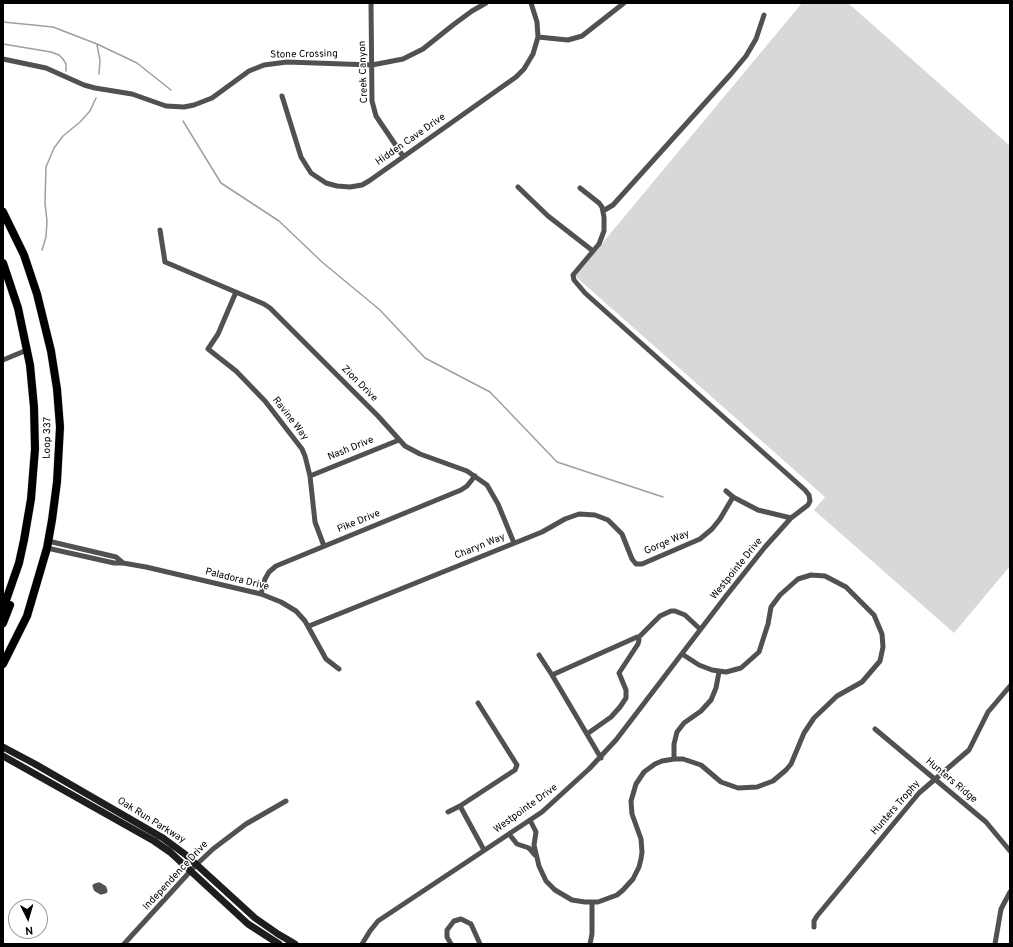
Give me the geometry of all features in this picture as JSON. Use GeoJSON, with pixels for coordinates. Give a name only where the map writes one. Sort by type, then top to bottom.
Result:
{"type":"FeatureCollection","features":[{"type":"Feature","properties":{"kind":"main road","name":"Loop 337"},"geometry":{"type":"LineString","coordinates":[[3,212],[24,255],[37,294],[51,351],[57,389],[60,427],[58,475],[48,545],[27,616],[3,664]]}},
{"type":"Feature","properties":{"kind":"main road","name":"Loop 337"},"geometry":{"type":"LineString","coordinates":[[3,263],[18,308],[27,350],[32,390],[35,449],[31,499],[19,563],[3,609]]}},
{"type":"Feature","properties":{"kind":"main road"},"geometry":{"type":"LineString","coordinates":[[3,623],[13,598],[27,552],[32,523],[31,499]]}},
{"type":"Feature","properties":{"kind":"street","name":"Creek Canyon"},"geometry":{"type":"LineString","coordinates":[[371,3],[372,100],[374,109],[383,127],[404,156]]}},
{"type":"Feature","properties":{"kind":"street","name":"Stone Crossing"},"geometry":{"type":"LineString","coordinates":[[3,59],[46,68],[84,85],[132,94],[153,102],[174,107],[194,105],[212,98],[249,72],[264,65],[287,62],[372,65],[403,60],[423,49],[472,11],[486,3]]}},
{"type":"Feature","properties":{"kind":"street","name":"Hidden Cave Drive"},"geometry":{"type":"LineString","coordinates":[[282,96],[301,157],[311,173],[326,183],[350,187],[362,185],[516,77],[529,63],[536,47],[538,37],[537,22],[531,3]]}},
{"type":"Feature","properties":{"kind":"street"},"geometry":{"type":"LineString","coordinates":[[538,37],[568,40],[582,36],[624,3]]}},
{"type":"Feature","properties":{"kind":"street"},"geometry":{"type":"LineString","coordinates":[[580,188],[599,203],[603,211],[613,205],[746,56],[756,39],[764,15]]}},
{"type":"Feature","properties":{"kind":"street"},"geometry":{"type":"LineString","coordinates":[[518,187],[548,216],[592,251]]}},
{"type":"Feature","properties":{"kind":"street","name":"Westpointe Drive"},"geometry":{"type":"LineString","coordinates":[[362,944],[378,921],[542,812],[601,758],[700,629],[766,547],[791,518],[810,503],[808,492],[585,293],[574,280],[574,275],[603,236],[603,211]]}},
{"type":"Feature","properties":{"kind":"street","name":"Zion Drive"},"geometry":{"type":"LineString","coordinates":[[160,230],[165,262],[270,308],[378,416],[405,446],[420,454],[449,463],[467,471],[490,489],[498,504],[514,543]]}},
{"type":"Feature","properties":{"kind":"street","name":"Ravine Way"},"geometry":{"type":"LineString","coordinates":[[236,292],[218,334],[208,349],[236,371],[265,401],[299,444],[305,456],[310,476],[315,522],[324,546]]}},
{"type":"Feature","properties":{"kind":"street"},"geometry":{"type":"LineString","coordinates":[[3,360],[27,350]]}},
{"type":"Feature","properties":{"kind":"street","name":"Nash Drive"},"geometry":{"type":"LineString","coordinates":[[310,476],[399,440]]}},
{"type":"Feature","properties":{"kind":"street","name":"Pike Drive"},"geometry":{"type":"LineString","coordinates":[[260,594],[265,579],[276,566],[461,490],[467,486],[475,476]]}},
{"type":"Feature","properties":{"kind":"street"},"geometry":{"type":"LineString","coordinates":[[726,491],[733,497],[758,510],[791,518]]}},
{"type":"Feature","properties":{"kind":"street","name":"Gorge Way"},"geometry":{"type":"LineString","coordinates":[[636,564],[642,564],[700,539],[712,529],[720,519],[733,497]]}},
{"type":"Feature","properties":{"kind":"street","name":"Charyn Way"},"geometry":{"type":"LineString","coordinates":[[309,626],[542,532],[571,516],[579,514],[595,515],[608,520],[619,530],[632,559],[636,564]]}},
{"type":"Feature","properties":{"kind":"street","name":"Paladora Drive"},"geometry":{"type":"LineString","coordinates":[[48,545],[114,563],[123,563],[260,594],[288,606],[301,616],[309,626],[326,659],[339,669]]}},
{"type":"Feature","properties":{"kind":"street"},"geometry":{"type":"LineString","coordinates":[[530,820],[536,832],[536,855],[542,874],[555,890],[572,900],[592,902],[604,900],[617,895],[628,885],[636,873],[641,859],[642,845],[632,814],[631,801],[640,777],[649,768],[662,761],[674,759],[701,765],[721,782],[738,788],[758,788],[773,781],[791,764],[804,733],[814,718],[837,696],[862,682],[880,661],[883,646],[882,634],[874,615],[846,587],[825,576],[811,575],[798,578],[771,607],[759,652],[740,668],[718,672],[699,665],[682,654]]}},
{"type":"Feature","properties":{"kind":"street"},"geometry":{"type":"LineString","coordinates":[[552,675],[635,637],[638,638],[660,616],[671,611],[685,615],[700,629]]}},
{"type":"Feature","properties":{"kind":"street"},"geometry":{"type":"LineString","coordinates":[[587,734],[611,718],[626,698],[626,690],[619,672],[638,644],[638,638]]}},
{"type":"Feature","properties":{"kind":"street"},"geometry":{"type":"LineString","coordinates":[[539,655],[601,758]]}},
{"type":"Feature","properties":{"kind":"street"},"geometry":{"type":"LineString","coordinates":[[674,759],[674,744],[677,732],[684,723],[711,700],[716,688],[718,672]]}},
{"type":"Feature","properties":{"kind":"street","name":"Hunters Trophy"},"geometry":{"type":"LineString","coordinates":[[814,927],[814,921],[817,916],[920,793],[969,750],[988,712],[1010,686]]}},
{"type":"Feature","properties":{"kind":"street"},"geometry":{"type":"LineString","coordinates":[[448,812],[460,806],[515,770],[517,765],[478,703]]}},
{"type":"Feature","properties":{"kind":"street","name":"Hunters Ridge"},"geometry":{"type":"LineString","coordinates":[[875,729],[986,822],[1010,851]]}},
{"type":"Feature","properties":{"kind":"street","name":"Oak Run Parkway"},"geometry":{"type":"LineString","coordinates":[[3,747],[163,838],[186,855],[251,915],[295,944]]}},
{"type":"Feature","properties":{"kind":"street","name":"Oak Run Parkway"},"geometry":{"type":"LineString","coordinates":[[3,756],[154,841],[170,852],[248,924],[279,944]]}},
{"type":"Feature","properties":{"kind":"street","name":"Independence Drive"},"geometry":{"type":"LineString","coordinates":[[124,944],[196,865],[222,842],[246,824],[286,801]]}},
{"type":"Feature","properties":{"kind":"street"},"geometry":{"type":"LineString","coordinates":[[460,806],[484,850]]}},
{"type":"Feature","properties":{"kind":"street"},"geometry":{"type":"LineString","coordinates":[[509,834],[517,844],[526,847],[536,855]]}},
{"type":"Feature","properties":{"kind":"street"},"geometry":{"type":"LineString","coordinates":[[526,847],[535,841]]}},
{"type":"Feature","properties":{"kind":"street"},"geometry":{"type":"LineString","coordinates":[[995,944],[1002,909],[1010,892]]}},
{"type":"Feature","properties":{"kind":"street"},"geometry":{"type":"LineString","coordinates":[[590,944],[592,934],[592,902]]}},
{"type":"Feature","properties":{"kind":"street"},"geometry":{"type":"LineString","coordinates":[[451,944],[447,937],[447,930],[454,921],[461,919],[471,924],[480,944]]}},
{"type":"Feature","properties":{"kind":"shaded area"},"geometry":{"type":"Polygon","coordinates":[[[802,3],[848,3],[1010,146],[1010,566],[954,633],[814,510],[825,497],[575,276],[802,3]]]}},
{"type":"Feature","properties":{"kind":"waterway"},"geometry":{"type":"LineString","coordinates":[[3,22],[53,27],[97,44],[137,63],[171,90]]}},
{"type":"Feature","properties":{"kind":"waterway"},"geometry":{"type":"LineString","coordinates":[[3,44],[51,52],[59,55],[66,64],[66,71]]}},
{"type":"Feature","properties":{"kind":"waterway"},"geometry":{"type":"LineString","coordinates":[[97,45],[100,60],[99,74]]}},
{"type":"Feature","properties":{"kind":"waterway"},"geometry":{"type":"LineString","coordinates":[[42,250],[46,237],[47,221],[45,203],[46,167],[54,148],[63,136],[80,122],[90,111],[96,98]]}},
{"type":"Feature","properties":{"kind":"waterway"},"geometry":{"type":"LineString","coordinates":[[183,121],[221,183],[279,221],[322,262],[380,310],[425,358],[490,392],[557,462],[663,497]]}}]}
